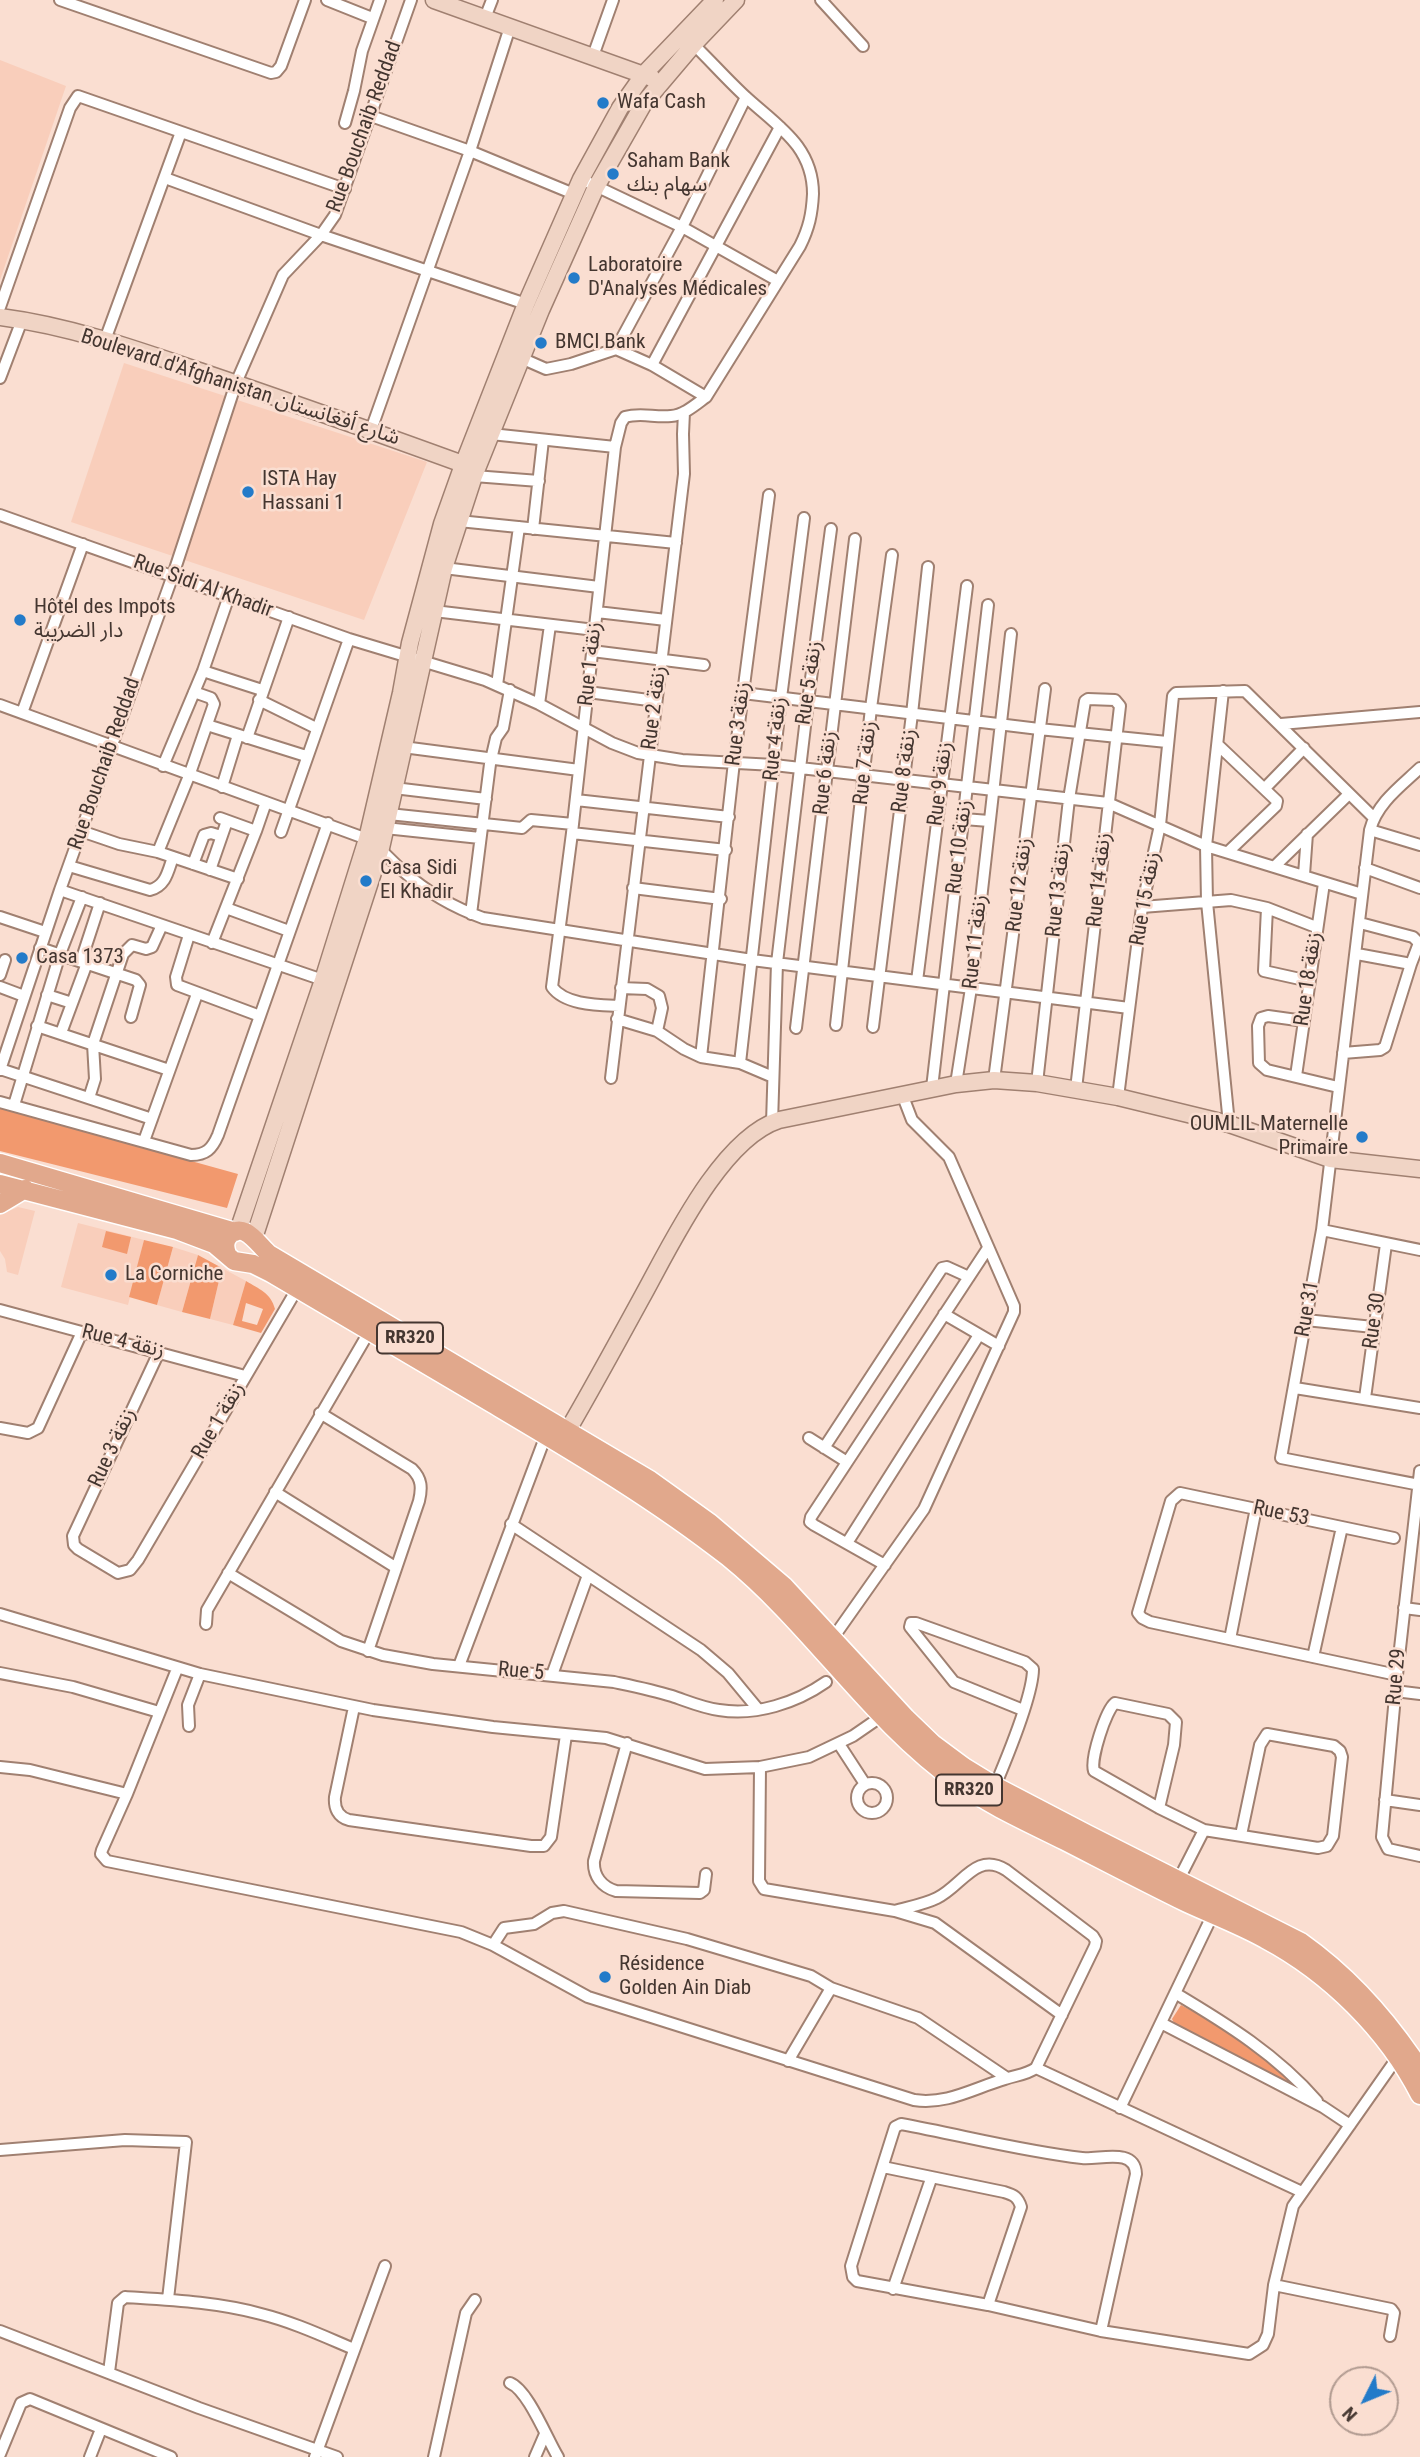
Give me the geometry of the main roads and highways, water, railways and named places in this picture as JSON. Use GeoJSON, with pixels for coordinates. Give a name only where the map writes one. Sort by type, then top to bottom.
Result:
{"type":"FeatureCollection","features":[{"type":"Feature","properties":{"kind":"main road"},"geometry":{"type":"LineString","coordinates":[[434,0],[644,74],[660,83]]}},
{"type":"Feature","properties":{"kind":"main road"},"geometry":{"type":"LineString","coordinates":[[246,1236],[381,848],[442,524],[491,434],[584,187],[660,83],[715,0]]}},
{"type":"Feature","properties":{"kind":"main road"},"geometry":{"type":"LineString","coordinates":[[243,1262],[255,1254],[246,1236],[367,839],[415,659],[434,611],[471,470],[526,304],[620,108],[644,74],[736,0]]}},
{"type":"Feature","properties":{"kind":"main road","name":"Boulevard d'Afghanistan شارع أفغانستان"},"geometry":{"type":"LineString","coordinates":[[0,317],[105,340],[371,430],[471,470]]}},
{"type":"Feature","properties":{"kind":"main road"},"geometry":{"type":"LineString","coordinates":[[568,1430],[695,1205],[731,1154],[747,1138],[772,1123],[956,1084],[994,1080],[1037,1083],[1118,1097],[1229,1124],[1331,1159],[1420,1169]]}},
{"type":"Feature","properties":{"kind":"main road","name":"RR320"},"geometry":{"type":"LineString","coordinates":[[0,1163],[246,1236],[273,1257],[664,1489],[710,1523],[783,1586],[916,1729],[964,1768],[1175,1880],[1279,1929],[1322,1957],[1371,2005],[1413,2059],[1420,2095]]}},
{"type":"Feature","properties":{"kind":"main road","name":"RR320"},"geometry":{"type":"LineString","coordinates":[[0,1184],[177,1230],[212,1243],[234,1261],[264,1269],[637,1490],[741,1569],[797,1622],[882,1716],[924,1757],[970,1791],[1030,1824],[1267,1940],[1311,1967],[1413,2059]]}},
{"type":"Feature","properties":{"kind":"main road"},"geometry":{"type":"LineString","coordinates":[[0,1203],[25,1189]]}},
{"type":"Feature","properties":{"kind":"main road"},"geometry":{"type":"LineString","coordinates":[[227,1254],[226,1241],[246,1236]]}},
{"type":"Feature","properties":{"kind":"place","name":"Wafa Cash"},"geometry":{"type":"Point","coordinates":[603,103]}},
{"type":"Feature","properties":{"kind":"place","name":"Saham Bank سهام بنك"},"geometry":{"type":"Point","coordinates":[613,174]}},
{"type":"Feature","properties":{"kind":"place","name":"Laboratoire D'Analyses Médicales"},"geometry":{"type":"Point","coordinates":[574,278]}},
{"type":"Feature","properties":{"kind":"place","name":"BMCI Bank"},"geometry":{"type":"Point","coordinates":[541,343]}},
{"type":"Feature","properties":{"kind":"place","name":"ISTA Hay Hassani 1"},"geometry":{"type":"Point","coordinates":[248,492]}},
{"type":"Feature","properties":{"kind":"place","name":"Hôtel des Impots دار الضريبة"},"geometry":{"type":"Point","coordinates":[20,620]}},
{"type":"Feature","properties":{"kind":"place","name":"Casa Sidi El Khadir"},"geometry":{"type":"Point","coordinates":[366,881]}},
{"type":"Feature","properties":{"kind":"place","name":"Casa 1373"},"geometry":{"type":"Point","coordinates":[22,958]}},
{"type":"Feature","properties":{"kind":"place","name":"OUMLIL Maternelle Primaire"},"geometry":{"type":"Point","coordinates":[1362,1137]}},
{"type":"Feature","properties":{"kind":"place","name":"La Corniche"},"geometry":{"type":"Point","coordinates":[111,1275]}},
{"type":"Feature","properties":{"kind":"place","name":"Résidence Golden Ain Diab"},"geometry":{"type":"Point","coordinates":[605,1977]}}]}
